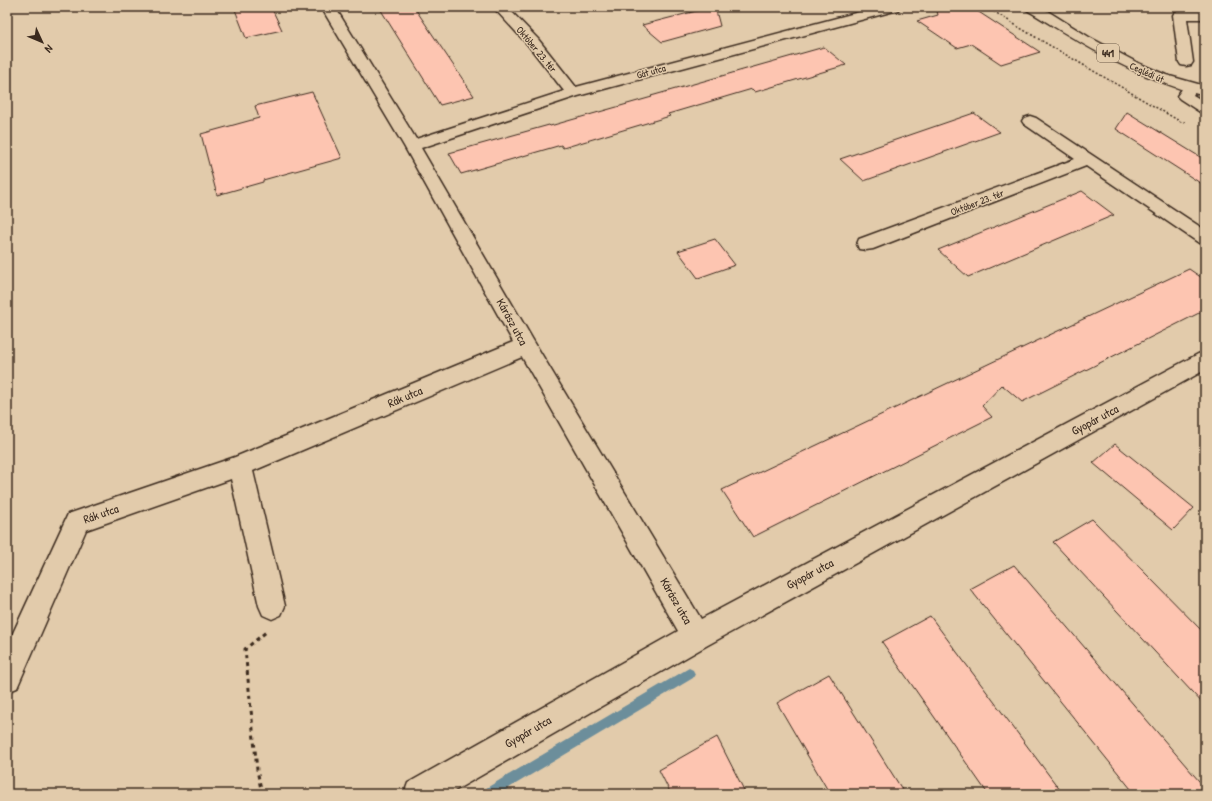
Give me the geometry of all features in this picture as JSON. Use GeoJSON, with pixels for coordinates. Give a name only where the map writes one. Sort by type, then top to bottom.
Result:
{"type":"FeatureCollection","features":[{"type":"Feature","properties":{"kind":"street","name":"Kárász utca"},"geometry":{"type":"LineString","coordinates":[[328,7],[412,146],[526,346],[696,636]]}},
{"type":"Feature","properties":{"kind":"street","name":"Október 23. tér"},"geometry":{"type":"LineString","coordinates":[[500,7],[533,42],[573,92]]}},
{"type":"Feature","properties":{"kind":"street","name":"Gát utca"},"geometry":{"type":"LineString","coordinates":[[412,146],[573,92],[871,9],[892,7]]}},
{"type":"Feature","properties":{"kind":"street","name":"Ceglédi út"},"geometry":{"type":"LineString","coordinates":[[1032,7],[1091,44],[1145,72],[1171,83],[1205,91]]}},
{"type":"Feature","properties":{"kind":"street"},"geometry":{"type":"LineString","coordinates":[[1186,62],[1180,16],[1205,15]]}},
{"type":"Feature","properties":{"kind":"street"},"geometry":{"type":"LineString","coordinates":[[1190,88],[1185,96],[1205,108]]}},
{"type":"Feature","properties":{"kind":"street"},"geometry":{"type":"LineString","coordinates":[[1030,121],[1205,239]]}},
{"type":"Feature","properties":{"kind":"street","name":"Október 23. tér"},"geometry":{"type":"LineString","coordinates":[[866,244],[1087,160]]}},
{"type":"Feature","properties":{"kind":"street","name":"Rák utca"},"geometry":{"type":"LineString","coordinates":[[7,678],[77,522],[240,466],[526,346]]}},
{"type":"Feature","properties":{"kind":"street","name":"Gyopár utca"},"geometry":{"type":"LineString","coordinates":[[419,794],[696,636],[1205,360]]}},
{"type":"Feature","properties":{"kind":"street"},"geometry":{"type":"LineString","coordinates":[[240,466],[272,606]]}},
{"type":"Feature","properties":{"kind":"path"},"geometry":{"type":"LineString","coordinates":[[987,7],[1020,28],[1181,122],[1189,121]]}},
{"type":"Feature","properties":{"kind":"path"},"geometry":{"type":"LineString","coordinates":[[262,794],[257,770],[245,649],[268,630],[272,606]]}},
{"type":"Feature","properties":{"kind":"building"},"geometry":{"type":"Polygon","coordinates":[[[234,7],[271,7],[282,30],[246,38],[234,7]]]}},
{"type":"Feature","properties":{"kind":"building"},"geometry":{"type":"Polygon","coordinates":[[[379,7],[414,7],[474,96],[440,105],[379,7]]]}},
{"type":"Feature","properties":{"kind":"building"},"geometry":{"type":"Polygon","coordinates":[[[715,7],[720,26],[662,42],[642,25],[715,7]]]}},
{"type":"Feature","properties":{"kind":"building"},"geometry":{"type":"Polygon","coordinates":[[[952,7],[971,7],[1040,52],[1001,64],[971,44],[957,48],[917,21],[938,15],[937,11],[952,7]]]}},
{"type":"Feature","properties":{"kind":"building"},"geometry":{"type":"Polygon","coordinates":[[[824,47],[846,65],[755,92],[752,89],[668,114],[670,116],[563,148],[561,145],[461,174],[449,153],[549,125],[550,126],[824,47]]]}},
{"type":"Feature","properties":{"kind":"building"},"geometry":{"type":"Polygon","coordinates":[[[312,92],[342,158],[263,180],[263,182],[217,195],[201,134],[259,118],[255,106],[312,92]]]}},
{"type":"Feature","properties":{"kind":"building"},"geometry":{"type":"Polygon","coordinates":[[[1127,112],[1205,160],[1205,186],[1116,129],[1127,112]]]}},
{"type":"Feature","properties":{"kind":"building"},"geometry":{"type":"Polygon","coordinates":[[[974,113],[1000,132],[864,181],[840,159],[974,113]]]}},
{"type":"Feature","properties":{"kind":"building"},"geometry":{"type":"Polygon","coordinates":[[[1082,191],[1114,215],[968,277],[938,250],[1082,191]]]}},
{"type":"Feature","properties":{"kind":"building"},"geometry":{"type":"Polygon","coordinates":[[[715,239],[735,265],[698,278],[678,251],[715,239]]]}},
{"type":"Feature","properties":{"kind":"building"},"geometry":{"type":"Polygon","coordinates":[[[1189,269],[1205,280],[1205,310],[1022,402],[1002,385],[982,406],[992,417],[753,537],[722,490],[1189,269]]]}},
{"type":"Feature","properties":{"kind":"building"},"geometry":{"type":"Polygon","coordinates":[[[1115,444],[1194,508],[1173,530],[1093,463],[1115,444]]]}},
{"type":"Feature","properties":{"kind":"building"},"geometry":{"type":"Polygon","coordinates":[[[1092,519],[1205,634],[1205,706],[1053,542],[1092,519]]]}},
{"type":"Feature","properties":{"kind":"building"},"geometry":{"type":"Polygon","coordinates":[[[1014,565],[1205,788],[1205,794],[1135,794],[970,589],[1014,565]]]}},
{"type":"Feature","properties":{"kind":"building"},"geometry":{"type":"Polygon","coordinates":[[[930,616],[1063,794],[988,794],[882,642],[930,616]]]}},
{"type":"Feature","properties":{"kind":"building"},"geometry":{"type":"Polygon","coordinates":[[[829,674],[905,794],[830,794],[777,703],[829,674]]]}},
{"type":"Feature","properties":{"kind":"building"},"geometry":{"type":"Polygon","coordinates":[[[717,737],[746,794],[671,794],[659,770],[717,737]]]}},
{"type":"Feature","properties":{"kind":"waterway"},"geometry":{"type":"LineString","coordinates":[[487,794],[689,674]]}}]}
